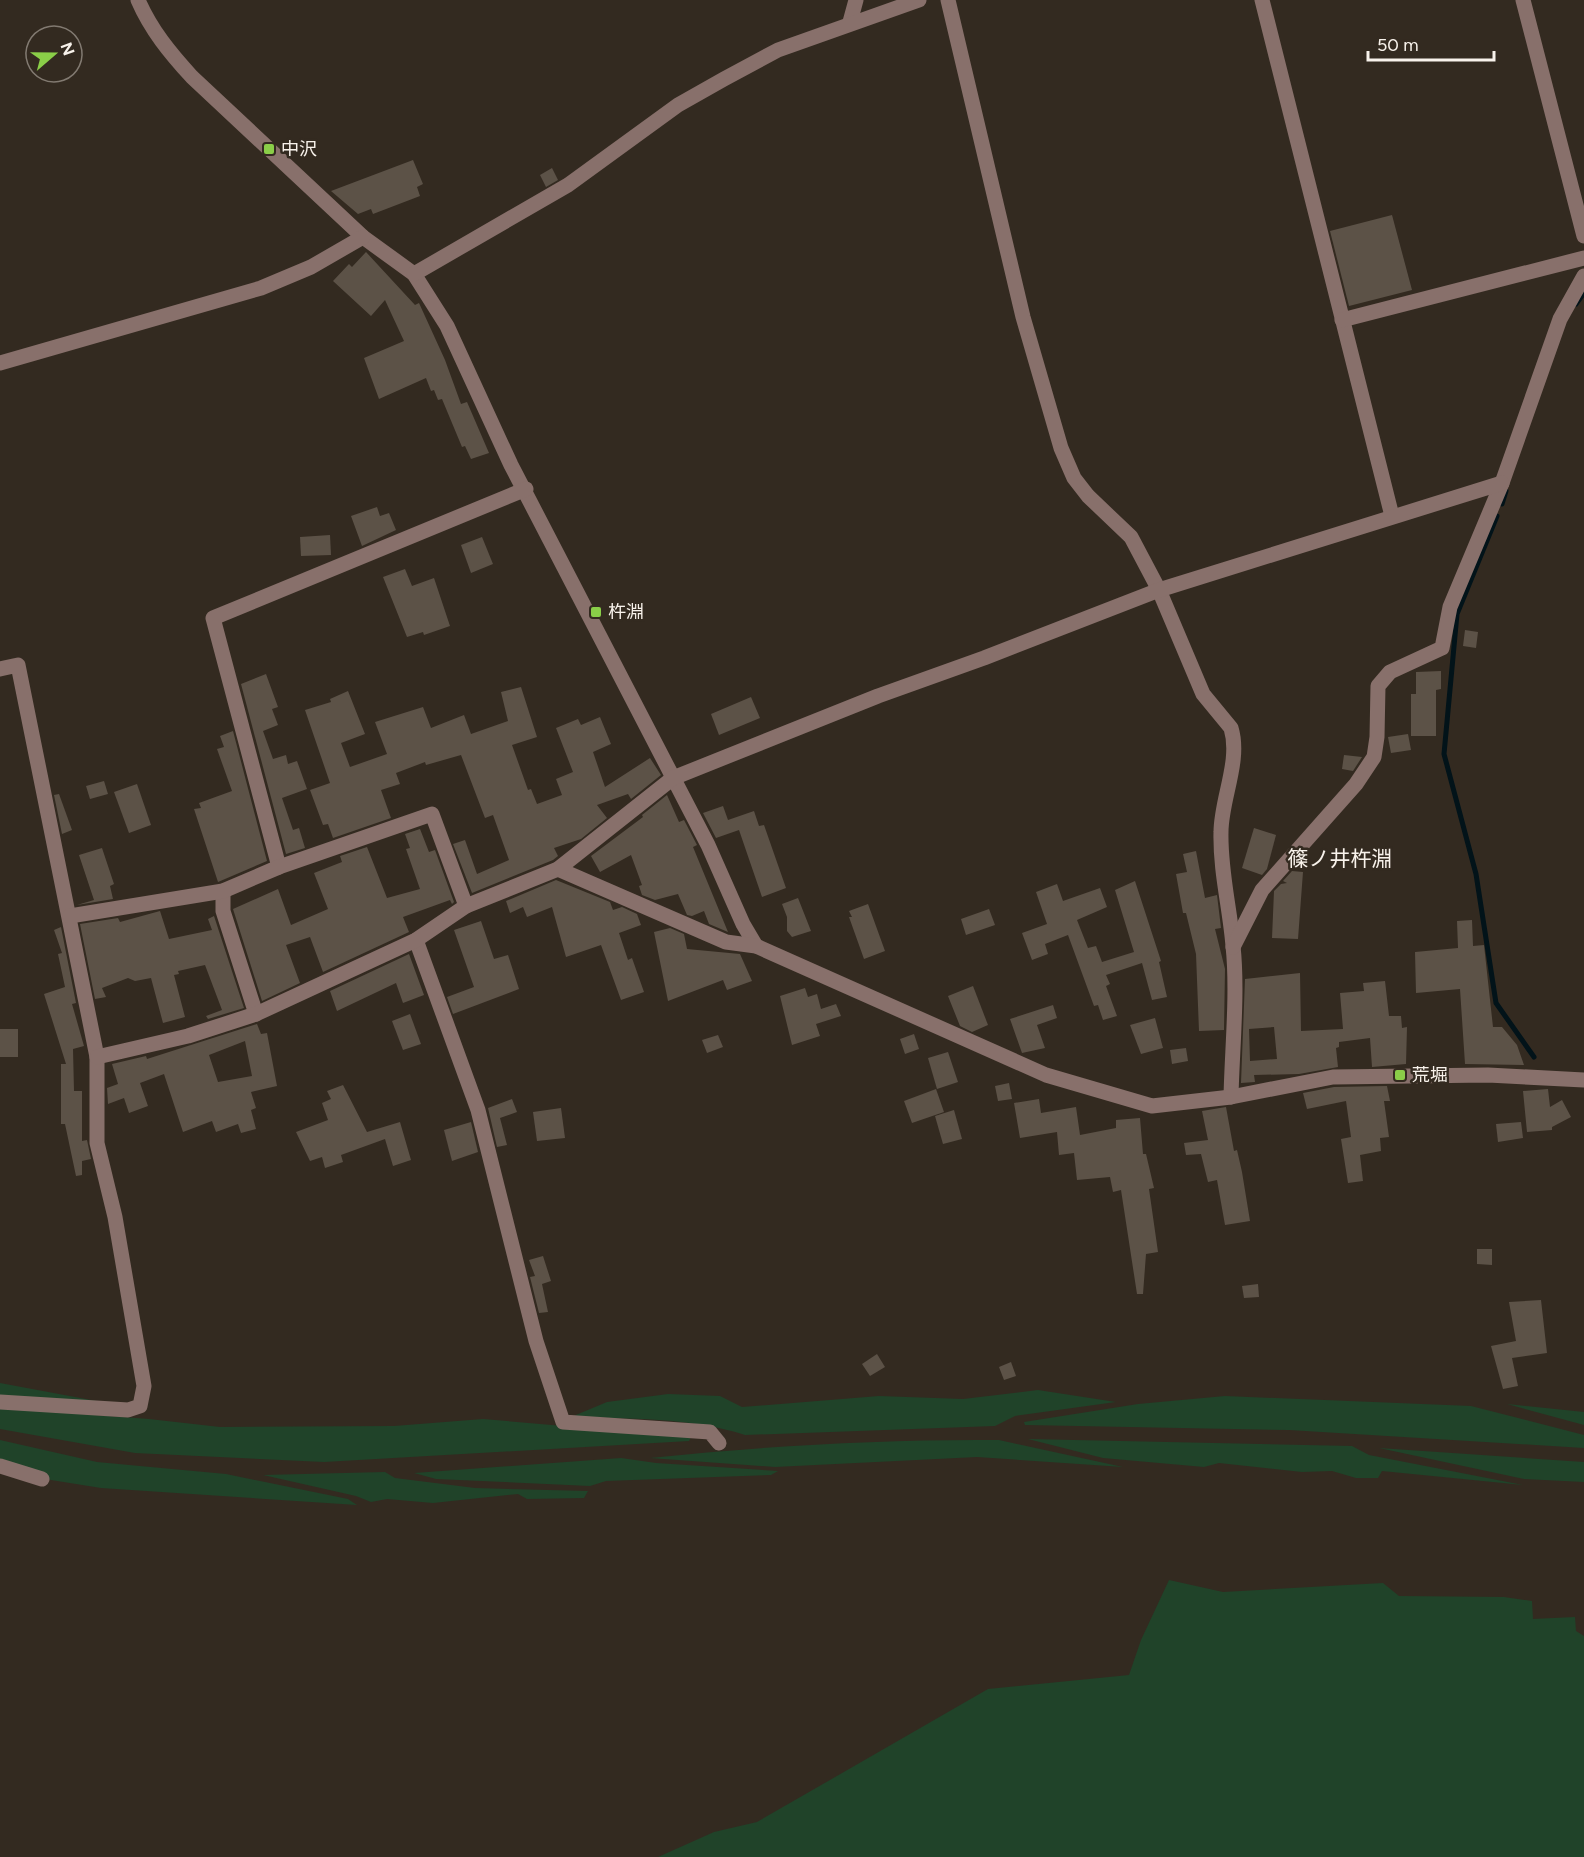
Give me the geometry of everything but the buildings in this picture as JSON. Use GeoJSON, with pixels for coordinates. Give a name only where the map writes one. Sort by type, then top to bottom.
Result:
{"type":"FeatureCollection","features":[{"type":"Feature","properties":{"kind":"street"},"geometry":{"type":"LineString","coordinates":[[138,0],[147,20],[168,52],[192,77],[363,237],[414,274],[447,326],[511,465],[526,489],[708,845],[743,924],[756,946]]}},
{"type":"Feature","properties":{"kind":"street"},"geometry":{"type":"LineString","coordinates":[[850,22],[856,0]]}},
{"type":"Feature","properties":{"kind":"street"},"geometry":{"type":"LineString","coordinates":[[414,274],[568,185],[678,105],[778,50],[850,22],[919,0]]}},
{"type":"Feature","properties":{"kind":"street"},"geometry":{"type":"LineString","coordinates":[[948,0],[1023,316],[1061,448],[1074,478],[1131,537],[1159,590],[1203,694],[1233,734],[1233,753],[1220,831],[1224,888],[1233,947],[1231,1097]]}},
{"type":"Feature","properties":{"kind":"street"},"geometry":{"type":"LineString","coordinates":[[1262,0],[1392,516]]}},
{"type":"Feature","properties":{"kind":"street"},"geometry":{"type":"LineString","coordinates":[[1523,0],[1584,236]]}},
{"type":"Feature","properties":{"kind":"street"},"geometry":{"type":"LineString","coordinates":[[0,363],[261,288],[311,267],[363,237]]}},
{"type":"Feature","properties":{"kind":"street"},"geometry":{"type":"LineString","coordinates":[[1342,320],[1584,258]]}},
{"type":"Feature","properties":{"kind":"street"},"geometry":{"type":"LineString","coordinates":[[1233,947],[1262,890],[1356,784],[1374,758],[1377,737],[1378,686],[1390,672],[1442,648],[1450,607],[1502,483],[1560,320],[1584,276]]}},
{"type":"Feature","properties":{"kind":"street"},"geometry":{"type":"LineString","coordinates":[[97,1057],[188,1036],[256,1014],[416,940],[466,906],[558,869],[673,778],[878,696],[984,658],[1159,590],[1502,483]]}},
{"type":"Feature","properties":{"kind":"street"},"geometry":{"type":"LineString","coordinates":[[279,867],[213,618],[526,489]]}},
{"type":"Feature","properties":{"kind":"street"},"geometry":{"type":"LineString","coordinates":[[0,669],[18,665],[70,916],[97,1057],[97,1143],[115,1217],[144,1386],[140,1406],[128,1410],[0,1402]]}},
{"type":"Feature","properties":{"kind":"street"},"geometry":{"type":"LineString","coordinates":[[70,916],[223,891],[279,867],[432,814],[466,906]]}},
{"type":"Feature","properties":{"kind":"street"},"geometry":{"type":"LineString","coordinates":[[558,869],[726,942],[756,946],[1046,1075],[1152,1106],[1231,1097],[1333,1077],[1477,1075],[1584,1080]]}},
{"type":"Feature","properties":{"kind":"street"},"geometry":{"type":"LineString","coordinates":[[223,891],[223,911],[256,1014]]}},
{"type":"Feature","properties":{"kind":"street"},"geometry":{"type":"LineString","coordinates":[[416,940],[478,1110],[536,1341],[563,1422],[710,1432],[719,1443]]}},
{"type":"Feature","properties":{"kind":"street"},"geometry":{"type":"LineString","coordinates":[[0,1466],[42,1479]]}},
{"type":"Feature","properties":{"kind":"green space"},"geometry":{"type":"Polygon","coordinates":[[[0,1383],[118,1405],[0,1396],[0,1383]]]}},
{"type":"Feature","properties":{"kind":"green space"},"geometry":{"type":"Polygon","coordinates":[[[1038,1390],[1116,1402],[1015,1416],[995,1426],[745,1435],[681,1422],[571,1417],[607,1402],[668,1394],[720,1396],[742,1407],[879,1396],[963,1399],[1038,1390]]]}},
{"type":"Feature","properties":{"kind":"green space"},"geometry":{"type":"Polygon","coordinates":[[[1225,1396],[1471,1406],[1584,1435],[1584,1448],[1289,1430],[1025,1425],[1024,1422],[1138,1404],[1225,1396]]]}},
{"type":"Feature","properties":{"kind":"green space"},"geometry":{"type":"Polygon","coordinates":[[[1507,1404],[1584,1412],[1584,1425],[1507,1404]]]}},
{"type":"Feature","properties":{"kind":"green space"},"geometry":{"type":"Polygon","coordinates":[[[0,1408],[149,1419],[220,1427],[394,1426],[483,1419],[691,1437],[689,1441],[324,1462],[135,1453],[0,1429],[0,1408]]]}},
{"type":"Feature","properties":{"kind":"green space"},"geometry":{"type":"Polygon","coordinates":[[[1028,1439],[1352,1446],[1369,1455],[1523,1485],[1382,1471],[1378,1478],[1356,1478],[1332,1471],[1302,1472],[1219,1463],[1204,1467],[1103,1458],[1028,1439]]]}},
{"type":"Feature","properties":{"kind":"green space"},"geometry":{"type":"Polygon","coordinates":[[[0,1440],[97,1462],[226,1474],[348,1499],[357,1505],[101,1488],[51,1480],[0,1462],[0,1440]]]}},
{"type":"Feature","properties":{"kind":"green space"},"geometry":{"type":"Polygon","coordinates":[[[999,1440],[1123,1467],[977,1457],[775,1467],[650,1458],[824,1444],[999,1440]]]}},
{"type":"Feature","properties":{"kind":"green space"},"geometry":{"type":"Polygon","coordinates":[[[1379,1448],[1584,1462],[1584,1482],[1524,1479],[1379,1448]]]}},
{"type":"Feature","properties":{"kind":"green space"},"geometry":{"type":"Polygon","coordinates":[[[621,1458],[656,1463],[778,1471],[771,1475],[606,1481],[590,1486],[436,1479],[414,1473],[621,1458]]]}},
{"type":"Feature","properties":{"kind":"green space"},"geometry":{"type":"Polygon","coordinates":[[[385,1472],[395,1478],[475,1488],[588,1491],[584,1498],[527,1499],[518,1494],[433,1503],[387,1499],[371,1502],[356,1496],[263,1475],[385,1472]]]}},
{"type":"Feature","properties":{"kind":"green space"},"geometry":{"type":"Polygon","coordinates":[[[1169,1580],[1223,1592],[1383,1583],[1399,1596],[1504,1597],[1532,1601],[1533,1619],[1575,1617],[1576,1631],[1584,1636],[1584,1857],[658,1857],[714,1832],[757,1822],[988,1689],[1129,1675],[1141,1640],[1169,1580]]]}},
{"type":"Feature","properties":{"kind":"waterway"},"geometry":{"type":"LineString","coordinates":[[1576,304],[1584,293]]}},
{"type":"Feature","properties":{"kind":"waterway"},"geometry":{"type":"LineString","coordinates":[[1502,504],[1506,491]]}},
{"type":"Feature","properties":{"kind":"waterway"},"geometry":{"type":"LineString","coordinates":[[1497,516],[1457,614],[1444,754],[1476,874],[1496,1003],[1534,1057]]}},
{"type":"Feature","properties":{"kind":"place","name":"中沢"},"geometry":{"type":"Point","coordinates":[269,149]}},
{"type":"Feature","properties":{"kind":"place","name":"杵淵"},"geometry":{"type":"Point","coordinates":[596,612]}},
{"type":"Feature","properties":{"kind":"place","name":"荒堀"},"geometry":{"type":"Point","coordinates":[1400,1075]}},
{"type":"Feature","properties":{"kind":"district","name":"篠ノ井杵淵"},"geometry":{"type":"Point","coordinates":[1340,859]}}]}
